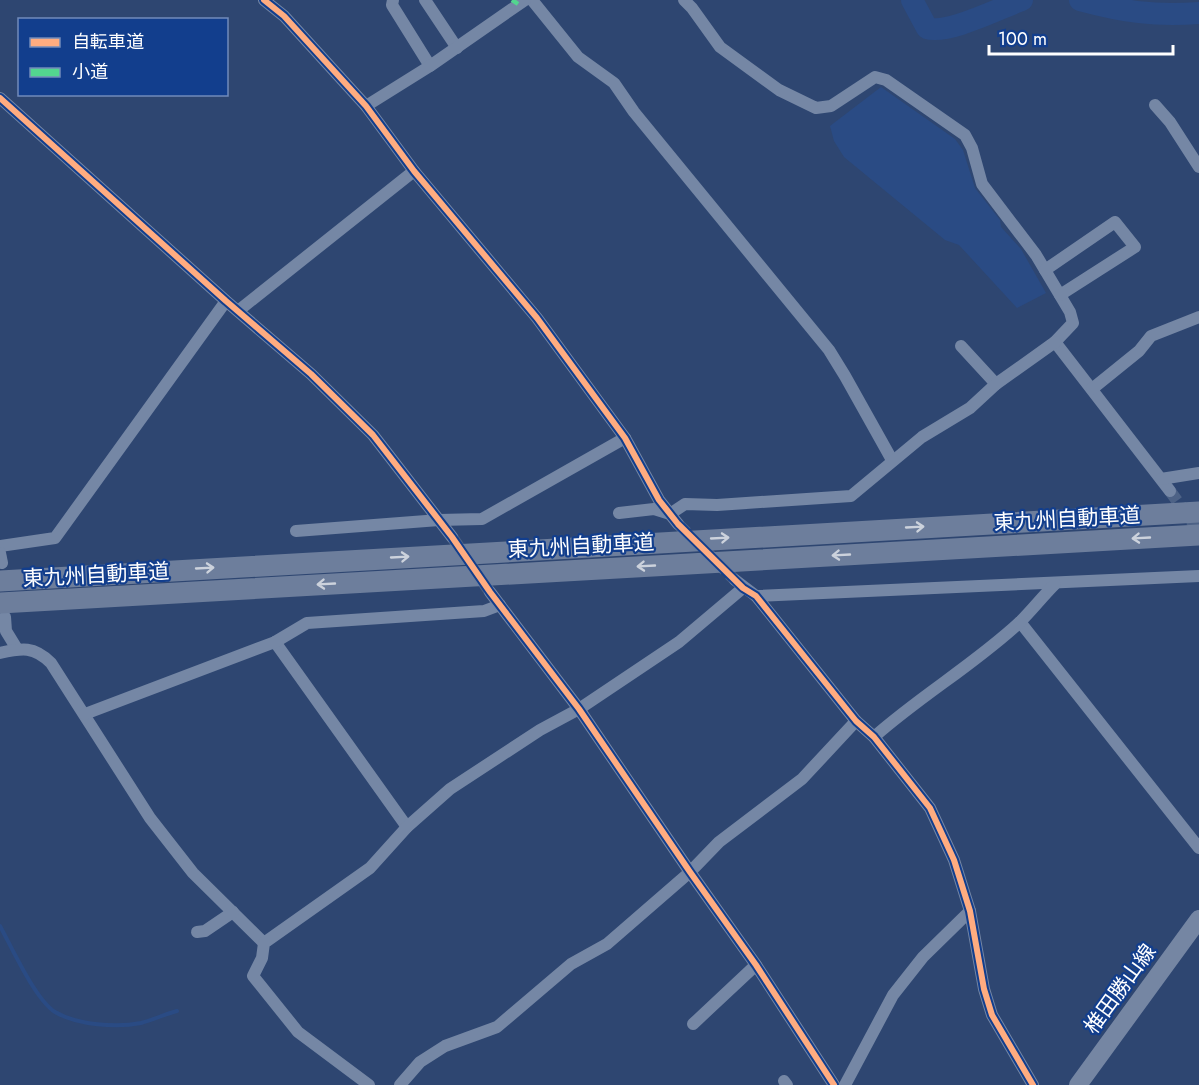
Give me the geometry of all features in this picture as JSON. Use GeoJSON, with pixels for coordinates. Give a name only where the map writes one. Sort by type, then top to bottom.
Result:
{"type":"FeatureCollection","features":[{"type":"Feature","properties":{"kind":"highway","name":"東九州自動車道"},"geometry":{"type":"LineString","coordinates":[[1,566],[1199,512]]}},
{"type":"Feature","properties":{"kind":"highway","name":"東九州自動車道"},"geometry":{"type":"LineString","coordinates":[[3,610],[1199,534]]}},
{"type":"Feature","properties":{"kind":"main road","name":"椎田勝山線"},"geometry":{"type":"LineString","coordinates":[[1078,1085],[1199,919]]}},
{"type":"Feature","properties":{"kind":"street"},"geometry":{"type":"LineString","coordinates":[[264,0],[284,16],[366,106],[414,171],[537,318],[624,438],[658,500],[678,525]]}},
{"type":"Feature","properties":{"kind":"street"},"geometry":{"type":"LineString","coordinates":[[393,0],[392,5],[430,66]]}},
{"type":"Feature","properties":{"kind":"street"},"geometry":{"type":"LineString","coordinates":[[425,0],[457,48]]}},
{"type":"Feature","properties":{"kind":"street"},"geometry":{"type":"LineString","coordinates":[[366,106],[430,66],[525,0]]}},
{"type":"Feature","properties":{"kind":"street"},"geometry":{"type":"LineString","coordinates":[[532,0],[578,57],[614,83],[634,112],[829,351],[892,460]]}},
{"type":"Feature","properties":{"kind":"street"},"geometry":{"type":"LineString","coordinates":[[670,514],[685,504],[717,505],[851,496],[922,437],[970,408],[996,384],[1056,342],[1073,323],[1070,312],[1036,255],[982,184],[972,148],[965,135],[886,80],[875,77],[831,106],[816,108],[779,90],[720,47],[684,0]]}},
{"type":"Feature","properties":{"kind":"street"},"geometry":{"type":"LineString","coordinates":[[0,98],[226,301],[311,374],[374,435],[452,537]]}},
{"type":"Feature","properties":{"kind":"street"},"geometry":{"type":"LineString","coordinates":[[1155,105],[1170,122],[1199,167]]}},
{"type":"Feature","properties":{"kind":"street"},"geometry":{"type":"LineString","coordinates":[[238,311],[414,171]]}},
{"type":"Feature","properties":{"kind":"street"},"geometry":{"type":"LineString","coordinates":[[1045,270],[1115,222],[1135,247],[1060,294]]}},
{"type":"Feature","properties":{"kind":"street"},"geometry":{"type":"LineString","coordinates":[[0,546],[55,538],[226,301]]}},
{"type":"Feature","properties":{"kind":"street"},"geometry":{"type":"LineString","coordinates":[[1092,389],[1138,351],[1151,336],[1199,317]]}},
{"type":"Feature","properties":{"kind":"street"},"geometry":{"type":"LineString","coordinates":[[1056,342],[1170,491]]}},
{"type":"Feature","properties":{"kind":"street"},"geometry":{"type":"LineString","coordinates":[[961,346],[996,384]]}},
{"type":"Feature","properties":{"kind":"street"},"geometry":{"type":"LineString","coordinates":[[296,531],[482,519],[624,438]]}},
{"type":"Feature","properties":{"kind":"street"},"geometry":{"type":"LineString","coordinates":[[1161,479],[1199,473]]}},
{"type":"Feature","properties":{"kind":"street"},"geometry":{"type":"LineString","coordinates":[[619,513],[654,509],[670,514]]}},
{"type":"Feature","properties":{"kind":"street"},"geometry":{"type":"LineString","coordinates":[[756,596],[1199,576]]}},
{"type":"Feature","properties":{"kind":"street"},"geometry":{"type":"LineString","coordinates":[[369,1085],[298,1032],[253,976],[262,958],[264,944],[370,868],[407,827],[450,789],[540,730],[579,709],[679,642],[739,584],[756,596],[856,722],[874,737],[930,808],[954,860],[970,911],[984,989],[992,1015],[1033,1085]]}},
{"type":"Feature","properties":{"kind":"street"},"geometry":{"type":"LineString","coordinates":[[874,737],[903,711],[938,688],[1020,621],[1054,584]]}},
{"type":"Feature","properties":{"kind":"street"},"geometry":{"type":"LineString","coordinates":[[490,592],[579,709],[756,965],[834,1085]]}},
{"type":"Feature","properties":{"kind":"street"},"geometry":{"type":"LineString","coordinates":[[85,714],[275,642],[307,623],[484,611],[500,605]]}},
{"type":"Feature","properties":{"kind":"street"},"geometry":{"type":"LineString","coordinates":[[3,610],[6,631],[17,649]]}},
{"type":"Feature","properties":{"kind":"street"},"geometry":{"type":"LineString","coordinates":[[1020,621],[1199,848]]}},
{"type":"Feature","properties":{"kind":"street"},"geometry":{"type":"LineString","coordinates":[[275,642],[407,827]]}},
{"type":"Feature","properties":{"kind":"street"},"geometry":{"type":"LineString","coordinates":[[0,653],[17,649],[34,650],[51,663],[150,818],[193,873],[264,944]]}},
{"type":"Feature","properties":{"kind":"street"},"geometry":{"type":"LineString","coordinates":[[400,1085],[420,1062],[445,1046],[496,1027],[571,964],[607,944],[690,872],[719,842],[802,779],[856,722]]}},
{"type":"Feature","properties":{"kind":"street"},"geometry":{"type":"LineString","coordinates":[[845,1085],[893,995],[923,957],[970,911]]}},
{"type":"Feature","properties":{"kind":"street"},"geometry":{"type":"LineString","coordinates":[[197,932],[205,932],[233,912]]}},
{"type":"Feature","properties":{"kind":"street"},"geometry":{"type":"LineString","coordinates":[[693,1024],[756,965]]}},
{"type":"Feature","properties":{"kind":"water"},"geometry":{"type":"Polygon","coordinates":[[[881,87],[955,139],[963,150],[975,188],[1000,220],[1001,227],[1021,249],[1046,293],[1017,308],[959,245],[945,240],[844,157],[834,141],[830,126],[881,87]]]}},
{"type":"Feature","properties":{"kind":"waterway"},"geometry":{"type":"LineString","coordinates":[[912,0],[927,28],[936,29],[960,24],[1022,0]]}},
{"type":"Feature","properties":{"kind":"waterway"},"geometry":{"type":"LineString","coordinates":[[1080,0],[1139,12],[1199,13]]}},
{"type":"Feature","properties":{"kind":"waterway"},"geometry":{"type":"LineString","coordinates":[[0,926],[24,972],[40,996],[55,1012],[86,1023],[121,1025],[141,1023],[177,1011]]}},
{"type":"Feature","properties":{"kind":"tunnel"},"geometry":{"type":"LineString","coordinates":[[1170,491],[1199,531]]}},
{"type":"Feature","properties":{"kind":"tunnel"},"geometry":{"type":"LineString","coordinates":[[678,524],[735,580]]}},
{"type":"Feature","properties":{"kind":"tunnel"},"geometry":{"type":"LineString","coordinates":[[452,537],[490,592]]}},
{"type":"Feature","properties":{"kind":"marked path"},"geometry":{"type":"LineString","coordinates":[[512,0],[518,4]]}},
{"type":"Feature","properties":{"kind":"cycle path"},"geometry":{"type":"LineString","coordinates":[[264,0],[284,16],[366,106],[414,171],[537,318],[625,438],[659,500],[678,524],[743,588],[756,596],[856,721],[874,737],[930,808],[954,860],[970,911],[984,989],[992,1015],[1033,1085]]}},
{"type":"Feature","properties":{"kind":"cycle path"},"geometry":{"type":"LineString","coordinates":[[0,98],[226,301],[311,374],[373,435],[452,537],[490,592],[579,709],[756,965],[834,1085]]}}]}
